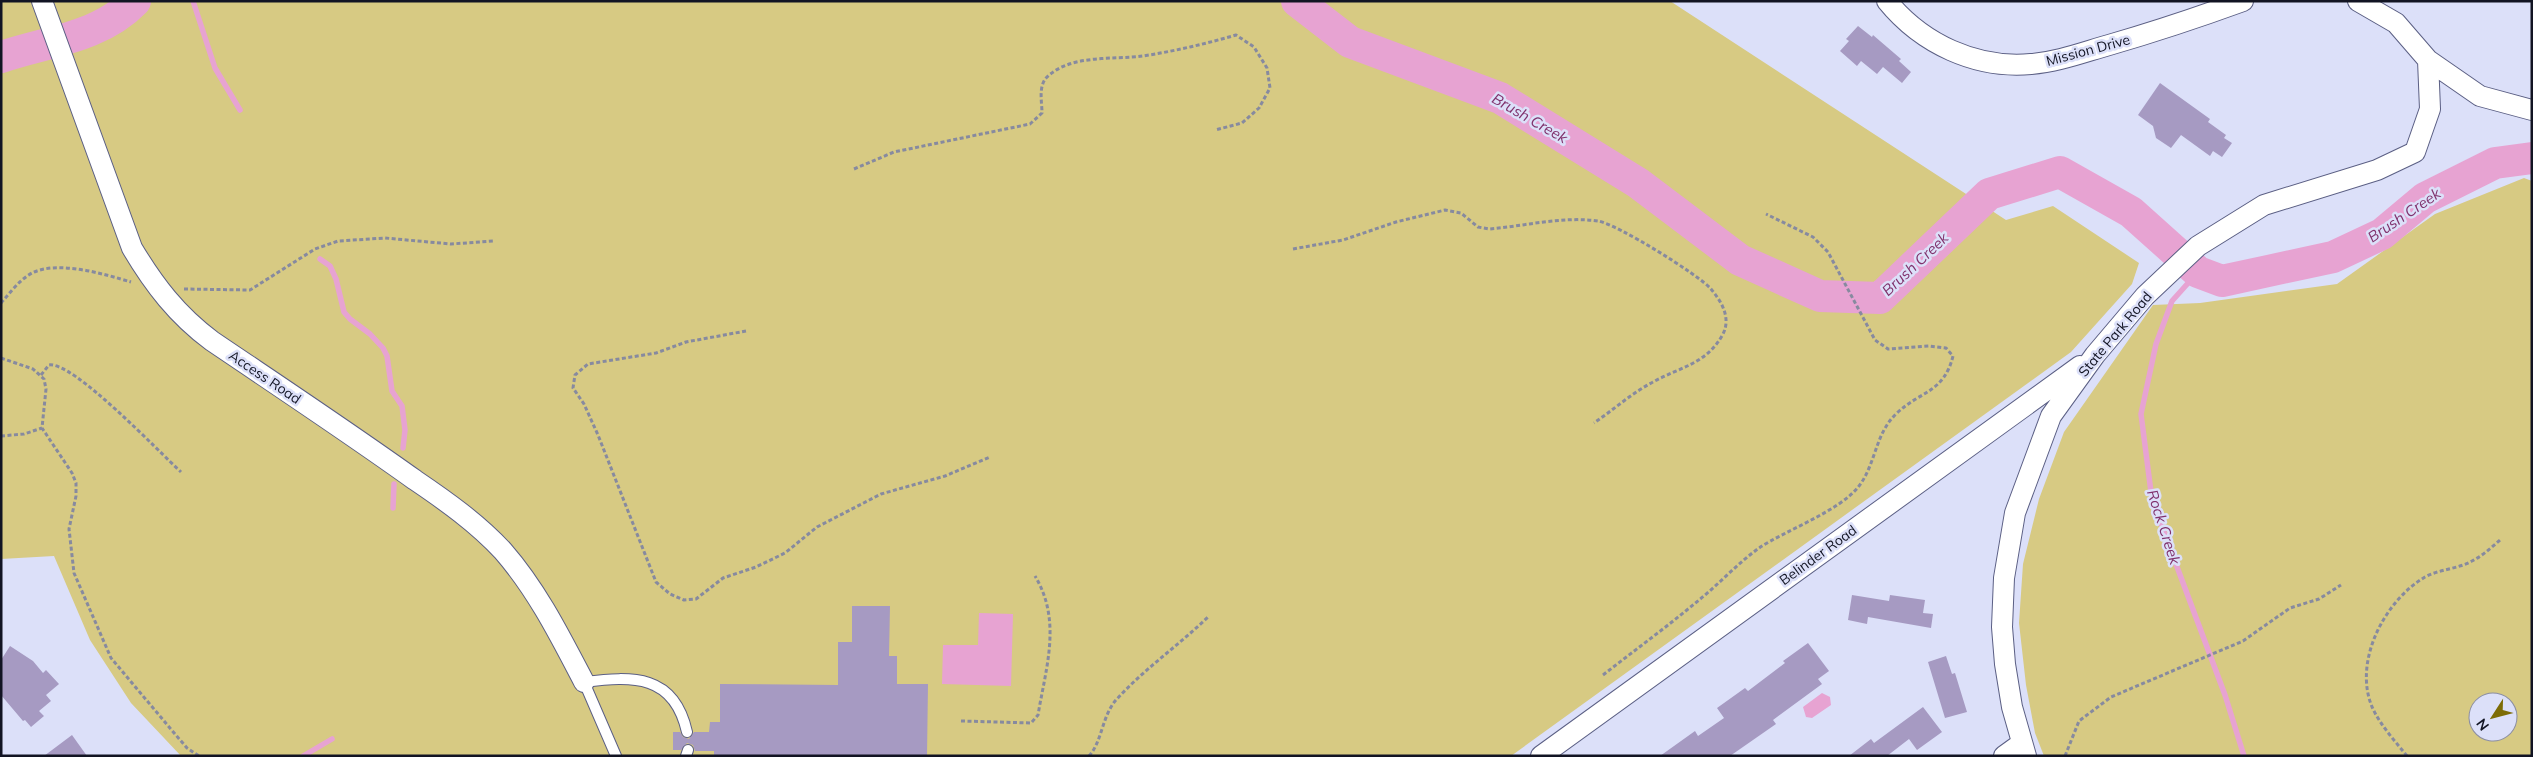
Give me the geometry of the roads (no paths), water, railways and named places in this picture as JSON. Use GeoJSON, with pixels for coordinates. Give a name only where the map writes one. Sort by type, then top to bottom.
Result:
{"type":"FeatureCollection","features":[{"type":"Feature","properties":{"kind":"street","name":"Mission Drive"},"geometry":{"type":"LineString","coordinates":[[1887,1],[1900,16],[1934,42],[1975,59],[2002,64],[2031,64],[2052,61],[2126,40],[2243,1]]}},
{"type":"Feature","properties":{"kind":"street"},"geometry":{"type":"LineString","coordinates":[[2358,1],[2396,24],[2428,60],[2480,96],[2532,110]]}},
{"type":"Feature","properties":{"kind":"street"},"geometry":{"type":"LineString","coordinates":[[2386,1],[2396,24]]}},
{"type":"Feature","properties":{"kind":"street","name":"Access Road"},"geometry":{"type":"LineString","coordinates":[[44,9],[132,248],[171,307],[204,336],[364,442],[462,513],[501,550],[522,574],[548,614],[584,682]]}},
{"type":"Feature","properties":{"kind":"street","name":"State Park Road"},"geometry":{"type":"LineString","coordinates":[[2024,749],[2009,690],[2002,627],[2004,578],[2010,536],[2024,488],[2051,416],[2095,355],[2145,296],[2198,246],[2264,205],[2377,170],[2415,152],[2430,109],[2428,60]]}},
{"type":"Feature","properties":{"kind":"street","name":"Belinder Road"},"geometry":{"type":"LineString","coordinates":[[1541,756],[2095,355]]}},
{"type":"Feature","properties":{"kind":"street"},"geometry":{"type":"LineString","coordinates":[[2004,756],[2024,749]]}},
{"type":"Feature","properties":{"kind":"lane"},"geometry":{"type":"LineString","coordinates":[[616,756],[584,682],[620,678],[652,682],[672,696],[684,716],[687,732]]}},
{"type":"Feature","properties":{"kind":"waterway","name":"Brush Creek"},"geometry":{"type":"LineString","coordinates":[[1,57],[89,31],[121,13],[135,1]]}},
{"type":"Feature","properties":{"kind":"waterway"},"geometry":{"type":"LineString","coordinates":[[193,1],[215,68],[240,110]]}},
{"type":"Feature","properties":{"kind":"waterway","name":"Brush Creek"},"geometry":{"type":"LineString","coordinates":[[1297,1],[1350,42],[1500,98],[1638,183],[1740,260],[1820,296],[1880,298],[1989,194],[2060,172],[2131,212],[2198,272],[2222,281],[2333,257],[2382,234],[2425,198],[2495,163],[2532,158]]}},
{"type":"Feature","properties":{"kind":"waterway"},"geometry":{"type":"LineString","coordinates":[[320,259],[330,266],[336,279],[344,312],[370,334],[383,348],[387,356],[392,391],[402,406],[405,430],[403,448]]}},
{"type":"Feature","properties":{"kind":"waterway","name":"Rock Creek"},"geometry":{"type":"LineString","coordinates":[[2198,272],[2172,301],[2156,344],[2141,414],[2152,500],[2225,695],[2244,756]]}},
{"type":"Feature","properties":{"kind":"waterway"},"geometry":{"type":"LineString","coordinates":[[393,508],[394,484]]}},
{"type":"Feature","properties":{"kind":"waterway"},"geometry":{"type":"LineString","coordinates":[[303,756],[332,739]]}}]}
